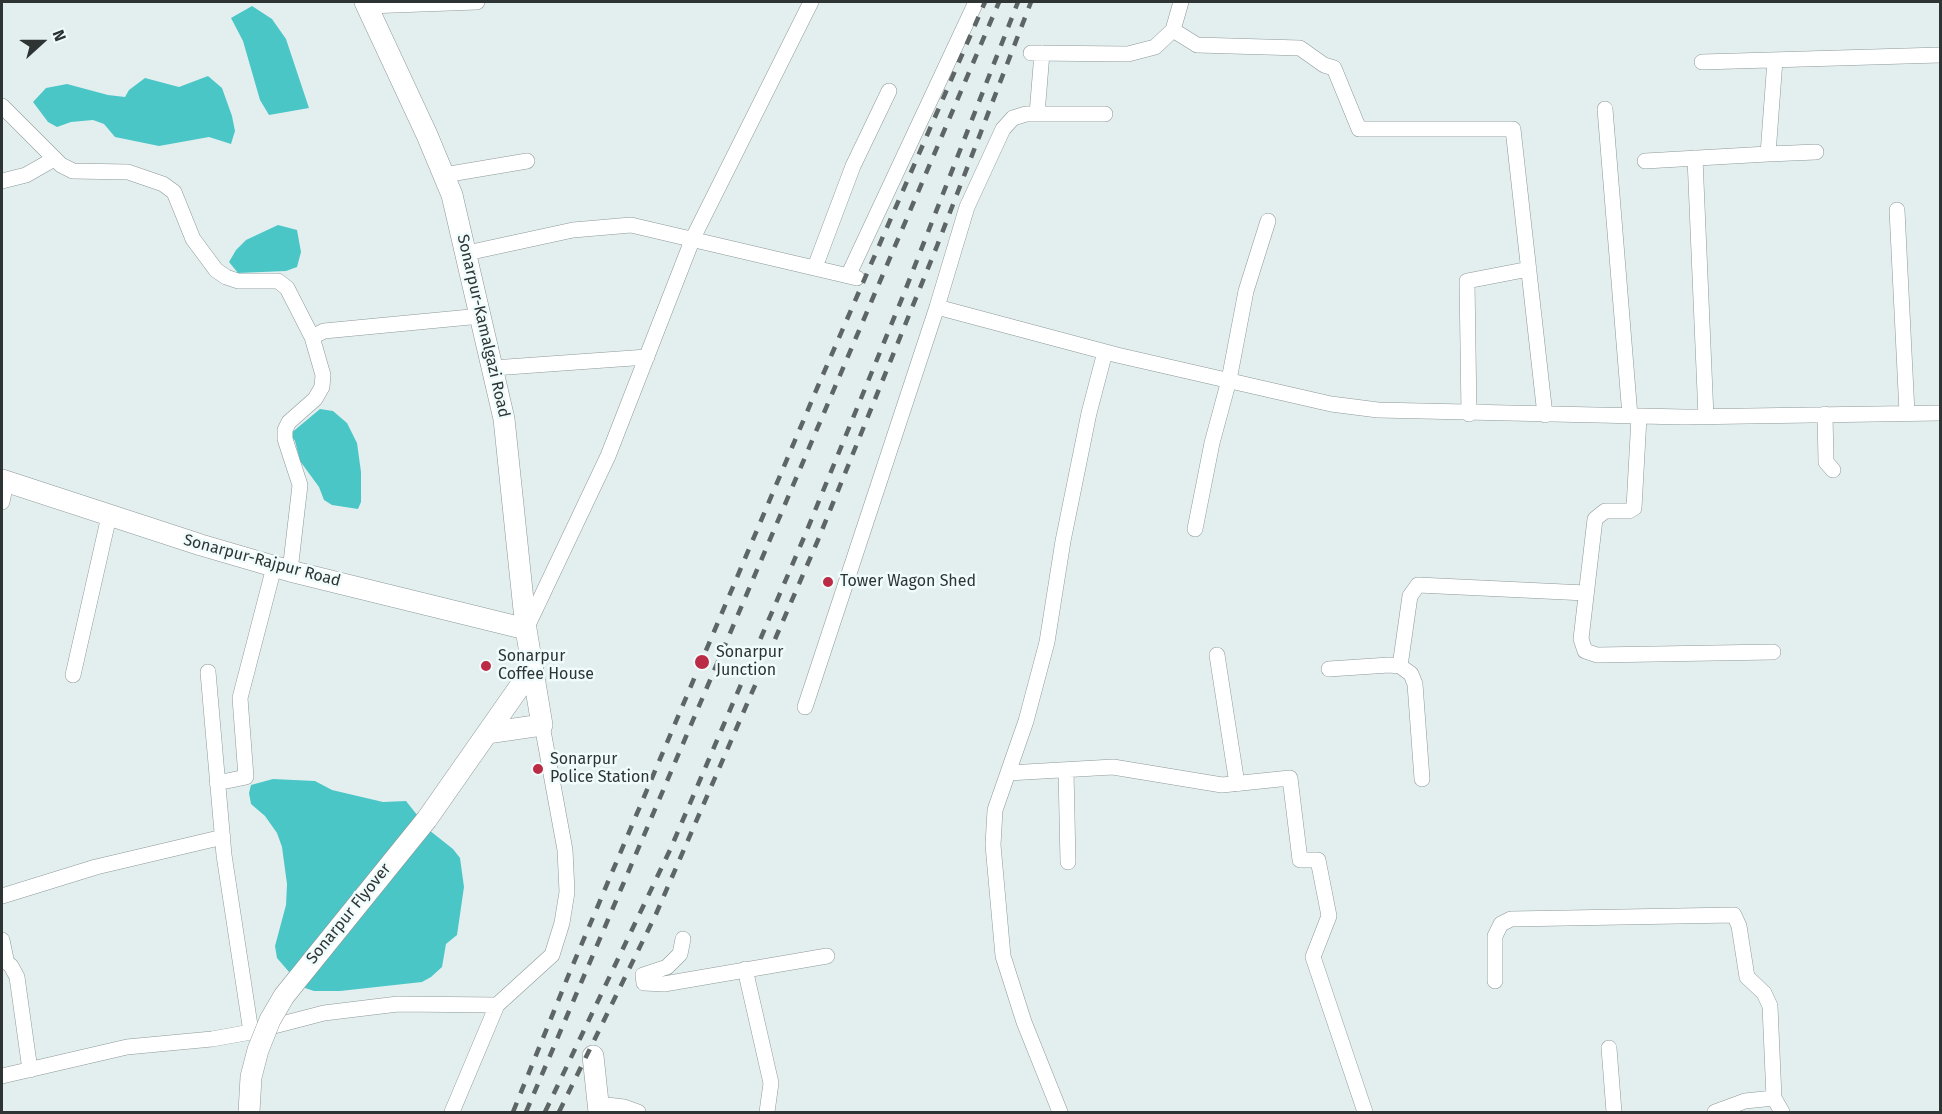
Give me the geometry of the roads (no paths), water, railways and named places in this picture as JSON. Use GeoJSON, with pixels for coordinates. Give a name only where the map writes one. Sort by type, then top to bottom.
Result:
{"type":"FeatureCollection","features":[{"type":"Feature","properties":{"kind":"main road","name":"Sonarpur-Kamalgazi Road"},"geometry":{"type":"LineString","coordinates":[[366,4],[444,175],[467,253],[504,419],[532,669]]}},
{"type":"Feature","properties":{"kind":"main road","name":"Sonarpur-Rajpur Road"},"geometry":{"type":"LineString","coordinates":[[3,488],[109,516],[282,569],[526,629]]}},
{"type":"Feature","properties":{"kind":"main road"},"geometry":{"type":"LineString","coordinates":[[487,733],[542,725],[532,669]]}},
{"type":"Feature","properties":{"kind":"main road","name":"Sonarpur Flyover"},"geometry":{"type":"LineString","coordinates":[[249,1113],[251,1077],[258,1050],[270,1020],[284,996],[427,819],[532,669]]}},
{"type":"Feature","properties":{"kind":"main road"},"geometry":{"type":"LineString","coordinates":[[593,1056],[599,1108]]}},
{"type":"Feature","properties":{"kind":"street"},"geometry":{"type":"LineString","coordinates":[[366,4],[477,2]]}},
{"type":"Feature","properties":{"kind":"street"},"geometry":{"type":"LineString","coordinates":[[526,629],[608,456],[693,238],[811,2]]}},
{"type":"Feature","properties":{"kind":"street"},"geometry":{"type":"LineString","coordinates":[[467,253],[573,230],[631,225],[852,277],[975,2]]}},
{"type":"Feature","properties":{"kind":"street"},"geometry":{"type":"LineString","coordinates":[[1037,114],[1036,53],[1128,54],[1155,48],[1173,30],[1181,2]]}},
{"type":"Feature","properties":{"kind":"street"},"geometry":{"type":"LineString","coordinates":[[1173,30],[1197,45],[1300,48],[1334,68],[1359,129],[1513,129],[1545,415]]}},
{"type":"Feature","properties":{"kind":"street"},"geometry":{"type":"LineString","coordinates":[[1702,62],[1941,56]]}},
{"type":"Feature","properties":{"kind":"street"},"geometry":{"type":"LineString","coordinates":[[1768,154],[1775,60]]}},
{"type":"Feature","properties":{"kind":"street"},"geometry":{"type":"LineString","coordinates":[[815,267],[853,166],[889,91]]}},
{"type":"Feature","properties":{"kind":"street"},"geometry":{"type":"LineString","coordinates":[[2,106],[54,159],[73,171],[128,172],[163,183],[174,192],[187,227],[216,270],[225,277],[238,281],[278,281],[286,288],[312,337],[323,375],[322,387],[315,399],[289,422],[285,430],[285,439],[300,485],[282,569],[240,698],[246,777],[217,783]]}},
{"type":"Feature","properties":{"kind":"street"},"geometry":{"type":"LineString","coordinates":[[1605,109],[1634,416],[1637,503],[1635,508],[1629,511],[1605,510],[1595,519],[1581,639],[1585,651],[1591,653],[1773,652]]}},
{"type":"Feature","properties":{"kind":"street"},"geometry":{"type":"LineString","coordinates":[[805,707],[937,307],[967,207],[1003,129],[1013,118],[1026,114],[1105,114]]}},
{"type":"Feature","properties":{"kind":"street"},"geometry":{"type":"LineString","coordinates":[[1645,161],[1816,152]]}},
{"type":"Feature","properties":{"kind":"street"},"geometry":{"type":"LineString","coordinates":[[1695,158],[1706,417]]}},
{"type":"Feature","properties":{"kind":"street"},"geometry":{"type":"LineString","coordinates":[[2,181],[26,175],[54,159]]}},
{"type":"Feature","properties":{"kind":"street"},"geometry":{"type":"LineString","coordinates":[[444,175],[527,161]]}},
{"type":"Feature","properties":{"kind":"street"},"geometry":{"type":"LineString","coordinates":[[1897,210],[1907,413]]}},
{"type":"Feature","properties":{"kind":"street"},"geometry":{"type":"LineString","coordinates":[[1195,530],[1212,443],[1229,380],[1246,291],[1268,221]]}},
{"type":"Feature","properties":{"kind":"street"},"geometry":{"type":"LineString","coordinates":[[1469,414],[1467,281],[1529,269]]}},
{"type":"Feature","properties":{"kind":"street"},"geometry":{"type":"LineString","coordinates":[[937,307],[1106,352],[1331,404],[1388,411],[1706,417],[1941,412]]}},
{"type":"Feature","properties":{"kind":"street"},"geometry":{"type":"LineString","coordinates":[[312,337],[324,331],[481,316]]}},
{"type":"Feature","properties":{"kind":"street"},"geometry":{"type":"LineString","coordinates":[[1060,1113],[1024,1022],[1003,956],[993,845],[995,810],[1026,721],[1047,642],[1065,529],[1089,413],[1106,352]]}},
{"type":"Feature","properties":{"kind":"street"},"geometry":{"type":"LineString","coordinates":[[493,368],[646,357]]}},
{"type":"Feature","properties":{"kind":"street"},"geometry":{"type":"LineString","coordinates":[[1825,414],[1826,462],[1833,470]]}},
{"type":"Feature","properties":{"kind":"street"},"geometry":{"type":"LineString","coordinates":[[73,675],[109,516]]}},
{"type":"Feature","properties":{"kind":"street"},"geometry":{"type":"LineString","coordinates":[[1400,666],[1410,596],[1418,585],[1586,593]]}},
{"type":"Feature","properties":{"kind":"street"},"geometry":{"type":"LineString","coordinates":[[1217,655],[1237,784]]}},
{"type":"Feature","properties":{"kind":"street"},"geometry":{"type":"LineString","coordinates":[[1329,669],[1400,666],[1411,674],[1415,684],[1422,779]]}},
{"type":"Feature","properties":{"kind":"street"},"geometry":{"type":"LineString","coordinates":[[208,672],[223,837],[251,1032]]}},
{"type":"Feature","properties":{"kind":"street"},"geometry":{"type":"LineString","coordinates":[[452,1113],[497,1005],[552,956],[562,923],[567,892],[566,850],[542,725]]}},
{"type":"Feature","properties":{"kind":"street"},"geometry":{"type":"LineString","coordinates":[[1008,773],[1113,766],[1199,784],[1237,784],[1290,778],[1300,860],[1318,860],[1329,916],[1313,957],[1365,1113]]}},
{"type":"Feature","properties":{"kind":"street"},"geometry":{"type":"LineString","coordinates":[[1066,770],[1068,862]]}},
{"type":"Feature","properties":{"kind":"street"},"geometry":{"type":"LineString","coordinates":[[2,897],[96,867],[223,837]]}},
{"type":"Feature","properties":{"kind":"street"},"geometry":{"type":"LineString","coordinates":[[1495,981],[1495,936],[1501,924],[1511,919],[1734,915],[1739,926],[1747,977],[1764,993],[1770,1006],[1774,1098],[1782,1113]]}},
{"type":"Feature","properties":{"kind":"street"},"geometry":{"type":"LineString","coordinates":[[683,939],[680,954],[667,967],[643,975],[644,983],[664,984],[826,956]]}},
{"type":"Feature","properties":{"kind":"street"},"geometry":{"type":"LineString","coordinates":[[2,940],[4,958],[16,977],[30,1070]]}},
{"type":"Feature","properties":{"kind":"street"},"geometry":{"type":"LineString","coordinates":[[745,969],[771,1083],[767,1113]]}},
{"type":"Feature","properties":{"kind":"street"},"geometry":{"type":"LineString","coordinates":[[2,1076],[127,1047],[212,1040],[324,1013],[398,1004],[497,1005]]}},
{"type":"Feature","properties":{"kind":"street"},"geometry":{"type":"LineString","coordinates":[[1609,1048],[1614,1113]]}},
{"type":"Feature","properties":{"kind":"street"},"geometry":{"type":"LineString","coordinates":[[1715,1113],[1745,1101],[1774,1098]]}},
{"type":"Feature","properties":{"kind":"street"},"geometry":{"type":"LineString","coordinates":[[599,1108],[624,1107],[638,1113]]}},
{"type":"Feature","properties":{"kind":"water"},"geometry":{"type":"Polygon","coordinates":[[[252,6],[272,19],[286,39],[309,108],[269,115],[260,100],[243,41],[231,18],[252,6]]]}},
{"type":"Feature","properties":{"kind":"water"},"geometry":{"type":"Polygon","coordinates":[[[208,76],[222,88],[232,116],[235,131],[231,144],[209,137],[159,146],[115,137],[104,124],[93,120],[71,122],[57,127],[48,122],[33,102],[46,88],[67,84],[125,97],[129,90],[145,78],[179,87],[208,76]]]}},
{"type":"Feature","properties":{"kind":"water"},"geometry":{"type":"Polygon","coordinates":[[[278,225],[297,230],[301,252],[297,267],[286,271],[238,273],[229,262],[236,250],[246,240],[278,225]]]}},
{"type":"Feature","properties":{"kind":"water"},"geometry":{"type":"Polygon","coordinates":[[[320,409],[333,411],[347,423],[357,443],[361,472],[361,502],[358,509],[332,505],[324,500],[319,487],[300,461],[295,441],[290,434],[320,409]]]}},
{"type":"Feature","properties":{"kind":"water"},"geometry":{"type":"Polygon","coordinates":[[[273,779],[315,781],[332,790],[383,802],[406,801],[429,830],[453,849],[460,858],[464,887],[457,935],[446,944],[442,967],[431,977],[422,982],[340,991],[314,991],[302,987],[277,958],[275,946],[286,905],[287,884],[282,847],[277,833],[265,816],[251,804],[249,793],[251,785],[273,779]]]}},
{"type":"Feature","properties":{"kind":"railway"},"geometry":{"type":"LineString","coordinates":[[513,1112],[569,974],[818,386],[985,2]]}},
{"type":"Feature","properties":{"kind":"railway"},"geometry":{"type":"LineString","coordinates":[[526,1112],[999,2]]}},
{"type":"Feature","properties":{"kind":"railway"},"geometry":{"type":"LineString","coordinates":[[545,1112],[670,850],[805,535],[903,296],[1018,2]]}},
{"type":"Feature","properties":{"kind":"railway"},"geometry":{"type":"LineString","coordinates":[[559,1112],[656,914],[818,540],[937,246],[1031,2]]}},
{"type":"Feature","properties":{"kind":"place","name":"Tower Wagon Shed"},"geometry":{"type":"Point","coordinates":[828,582]}},
{"type":"Feature","properties":{"kind":"place","name":"Sonarpur Junction"},"geometry":{"type":"Point","coordinates":[702,662]}},
{"type":"Feature","properties":{"kind":"place","name":"Sonarpur Coffee House"},"geometry":{"type":"Point","coordinates":[486,666]}},
{"type":"Feature","properties":{"kind":"place","name":"Sonarpur Police Station"},"geometry":{"type":"Point","coordinates":[538,769]}}]}
